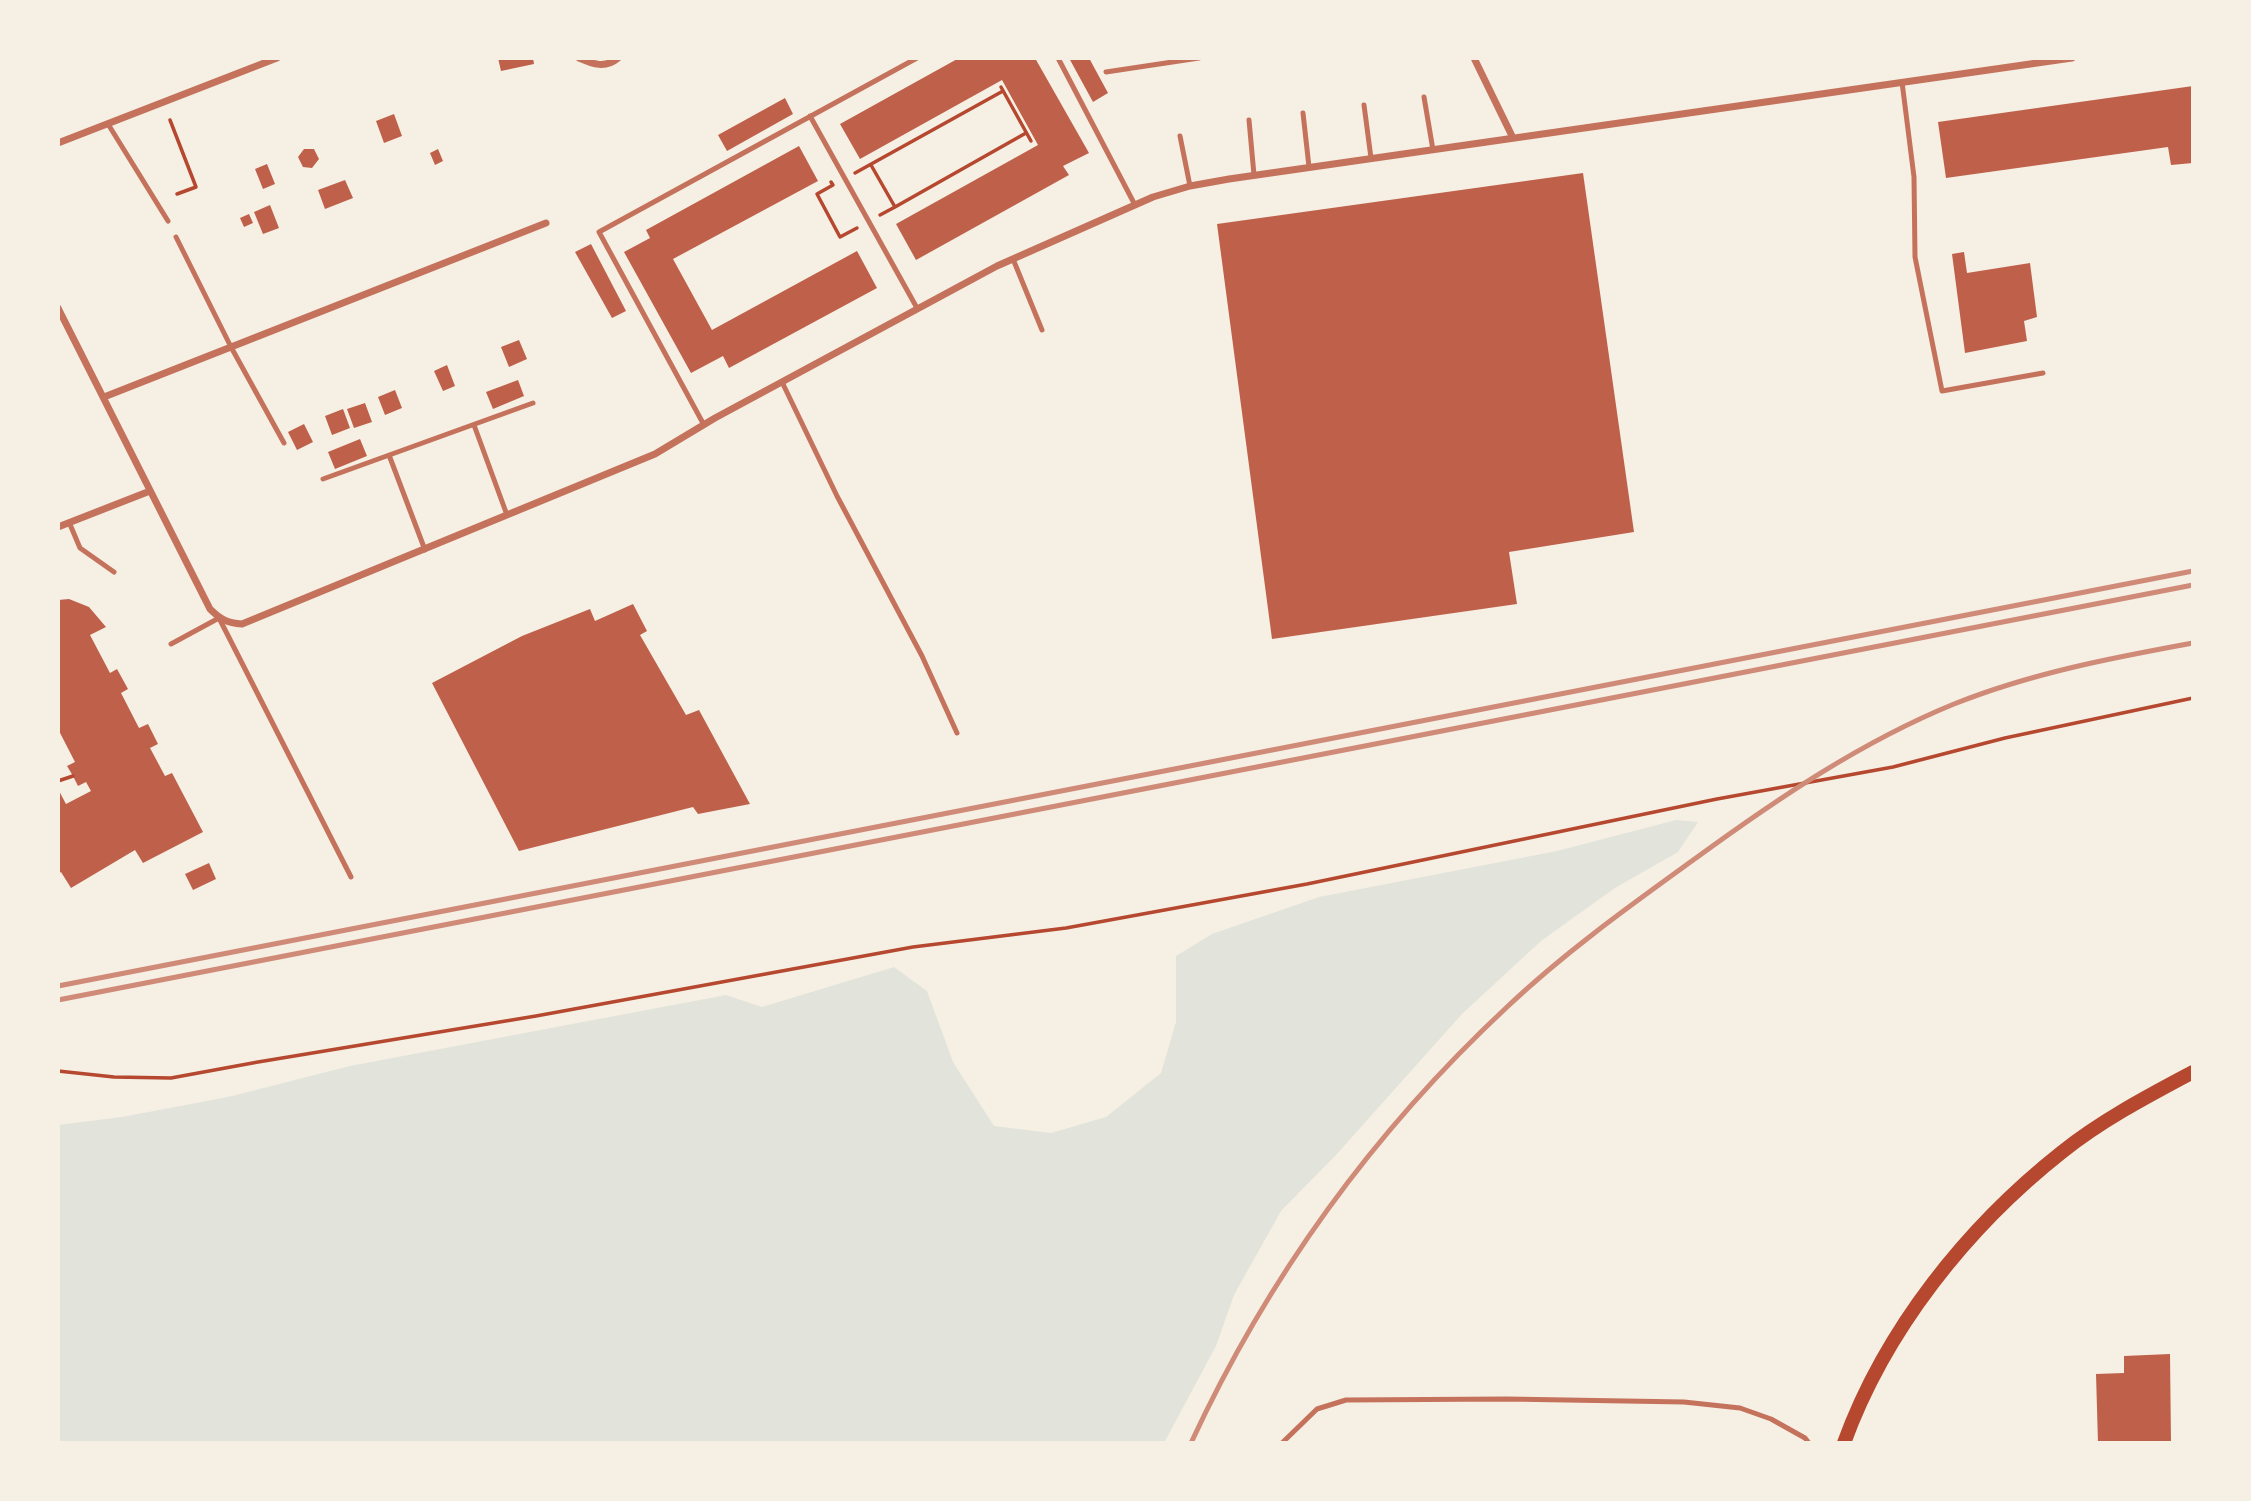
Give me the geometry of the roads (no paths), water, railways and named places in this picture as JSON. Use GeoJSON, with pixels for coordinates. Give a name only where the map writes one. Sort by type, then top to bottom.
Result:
{"type":"FeatureCollection","features":[{"type":"Feature","properties":{"kind":"main road"},"geometry":{"type":"LineString","coordinates":[[1844,1443],[1857,1408],[1894,1340],[1943,1270],[2004,1203],[2062,1152],[2126,1107],[2193,1072]]}},
{"type":"Feature","properties":{"kind":"street"},"geometry":{"type":"LineString","coordinates":[[58,143],[277,58]]}},
{"type":"Feature","properties":{"kind":"street"},"geometry":{"type":"LineString","coordinates":[[579,58],[596,66],[614,62],[618,58]]}},
{"type":"Feature","properties":{"kind":"street"},"geometry":{"type":"LineString","coordinates":[[1474,58],[1513,138]]}},
{"type":"Feature","properties":{"kind":"street"},"geometry":{"type":"LineString","coordinates":[[58,308],[210,608],[219,618],[230,623],[251,622],[655,454],[782,382],[1013,259],[1135,205],[1190,186],[2072,58]]}},
{"type":"Feature","properties":{"kind":"street"},"geometry":{"type":"LineString","coordinates":[[104,397],[546,223]]}},
{"type":"Feature","properties":{"kind":"street"},"geometry":{"type":"LineString","coordinates":[[58,527],[150,491]]}},
{"type":"Feature","properties":{"kind":"lane"},"geometry":{"type":"LineString","coordinates":[[704,425],[598,232],[917,58]]}},
{"type":"Feature","properties":{"kind":"lane"},"geometry":{"type":"LineString","coordinates":[[1058,58],[1135,205]]}},
{"type":"Feature","properties":{"kind":"lane"},"geometry":{"type":"LineString","coordinates":[[1106,72],[1199,58]]}},
{"type":"Feature","properties":{"kind":"lane"},"geometry":{"type":"LineString","coordinates":[[1902,82],[1914,177],[1915,257],[1942,391],[2043,373]]}},
{"type":"Feature","properties":{"kind":"lane"},"geometry":{"type":"LineString","coordinates":[[1424,97],[1433,150]]}},
{"type":"Feature","properties":{"kind":"lane"},"geometry":{"type":"LineString","coordinates":[[1364,105],[1371,158]]}},
{"type":"Feature","properties":{"kind":"lane"},"geometry":{"type":"LineString","coordinates":[[1303,113],[1310,167]]}},
{"type":"Feature","properties":{"kind":"lane"},"geometry":{"type":"LineString","coordinates":[[810,116],[917,309]]}},
{"type":"Feature","properties":{"kind":"lane"},"geometry":{"type":"LineString","coordinates":[[1249,120],[1254,175]]}},
{"type":"Feature","properties":{"kind":"lane"},"geometry":{"type":"LineString","coordinates":[[108,124],[168,221]]}},
{"type":"Feature","properties":{"kind":"lane"},"geometry":{"type":"LineString","coordinates":[[1180,136],[1190,186]]}},
{"type":"Feature","properties":{"kind":"lane"},"geometry":{"type":"LineString","coordinates":[[176,237],[284,443]]}},
{"type":"Feature","properties":{"kind":"lane"},"geometry":{"type":"LineString","coordinates":[[1013,259],[1042,330]]}},
{"type":"Feature","properties":{"kind":"lane"},"geometry":{"type":"LineString","coordinates":[[782,382],[850,520],[922,656],[957,733]]}},
{"type":"Feature","properties":{"kind":"lane"},"geometry":{"type":"LineString","coordinates":[[323,479],[533,403]]}},
{"type":"Feature","properties":{"kind":"lane"},"geometry":{"type":"LineString","coordinates":[[474,425],[508,515]]}},
{"type":"Feature","properties":{"kind":"lane"},"geometry":{"type":"LineString","coordinates":[[389,455],[425,550]]}},
{"type":"Feature","properties":{"kind":"lane"},"geometry":{"type":"LineString","coordinates":[[69,523],[80,548],[114,572]]}},
{"type":"Feature","properties":{"kind":"lane"},"geometry":{"type":"LineString","coordinates":[[171,644],[219,618],[351,877]]}},
{"type":"Feature","properties":{"kind":"lane"},"geometry":{"type":"LineString","coordinates":[[1282,1443],[1317,1409],[1346,1399],[1507,1399],[1684,1402],[1740,1408],[1771,1419],[1810,1443]]}},
{"type":"Feature","properties":{"kind":"railway"},"geometry":{"type":"LineString","coordinates":[[58,986],[2193,571]]}},
{"type":"Feature","properties":{"kind":"railway"},"geometry":{"type":"LineString","coordinates":[[58,1000],[2193,585]]}},
{"type":"Feature","properties":{"kind":"railway"},"geometry":{"type":"LineString","coordinates":[[1191,1443],[1221,1382],[1289,1266],[1369,1156],[1412,1104],[1458,1055],[1507,1007],[1575,948],[1789,793],[1853,754],[1920,719],[1983,693],[2042,675],[2193,643]]}}]}
